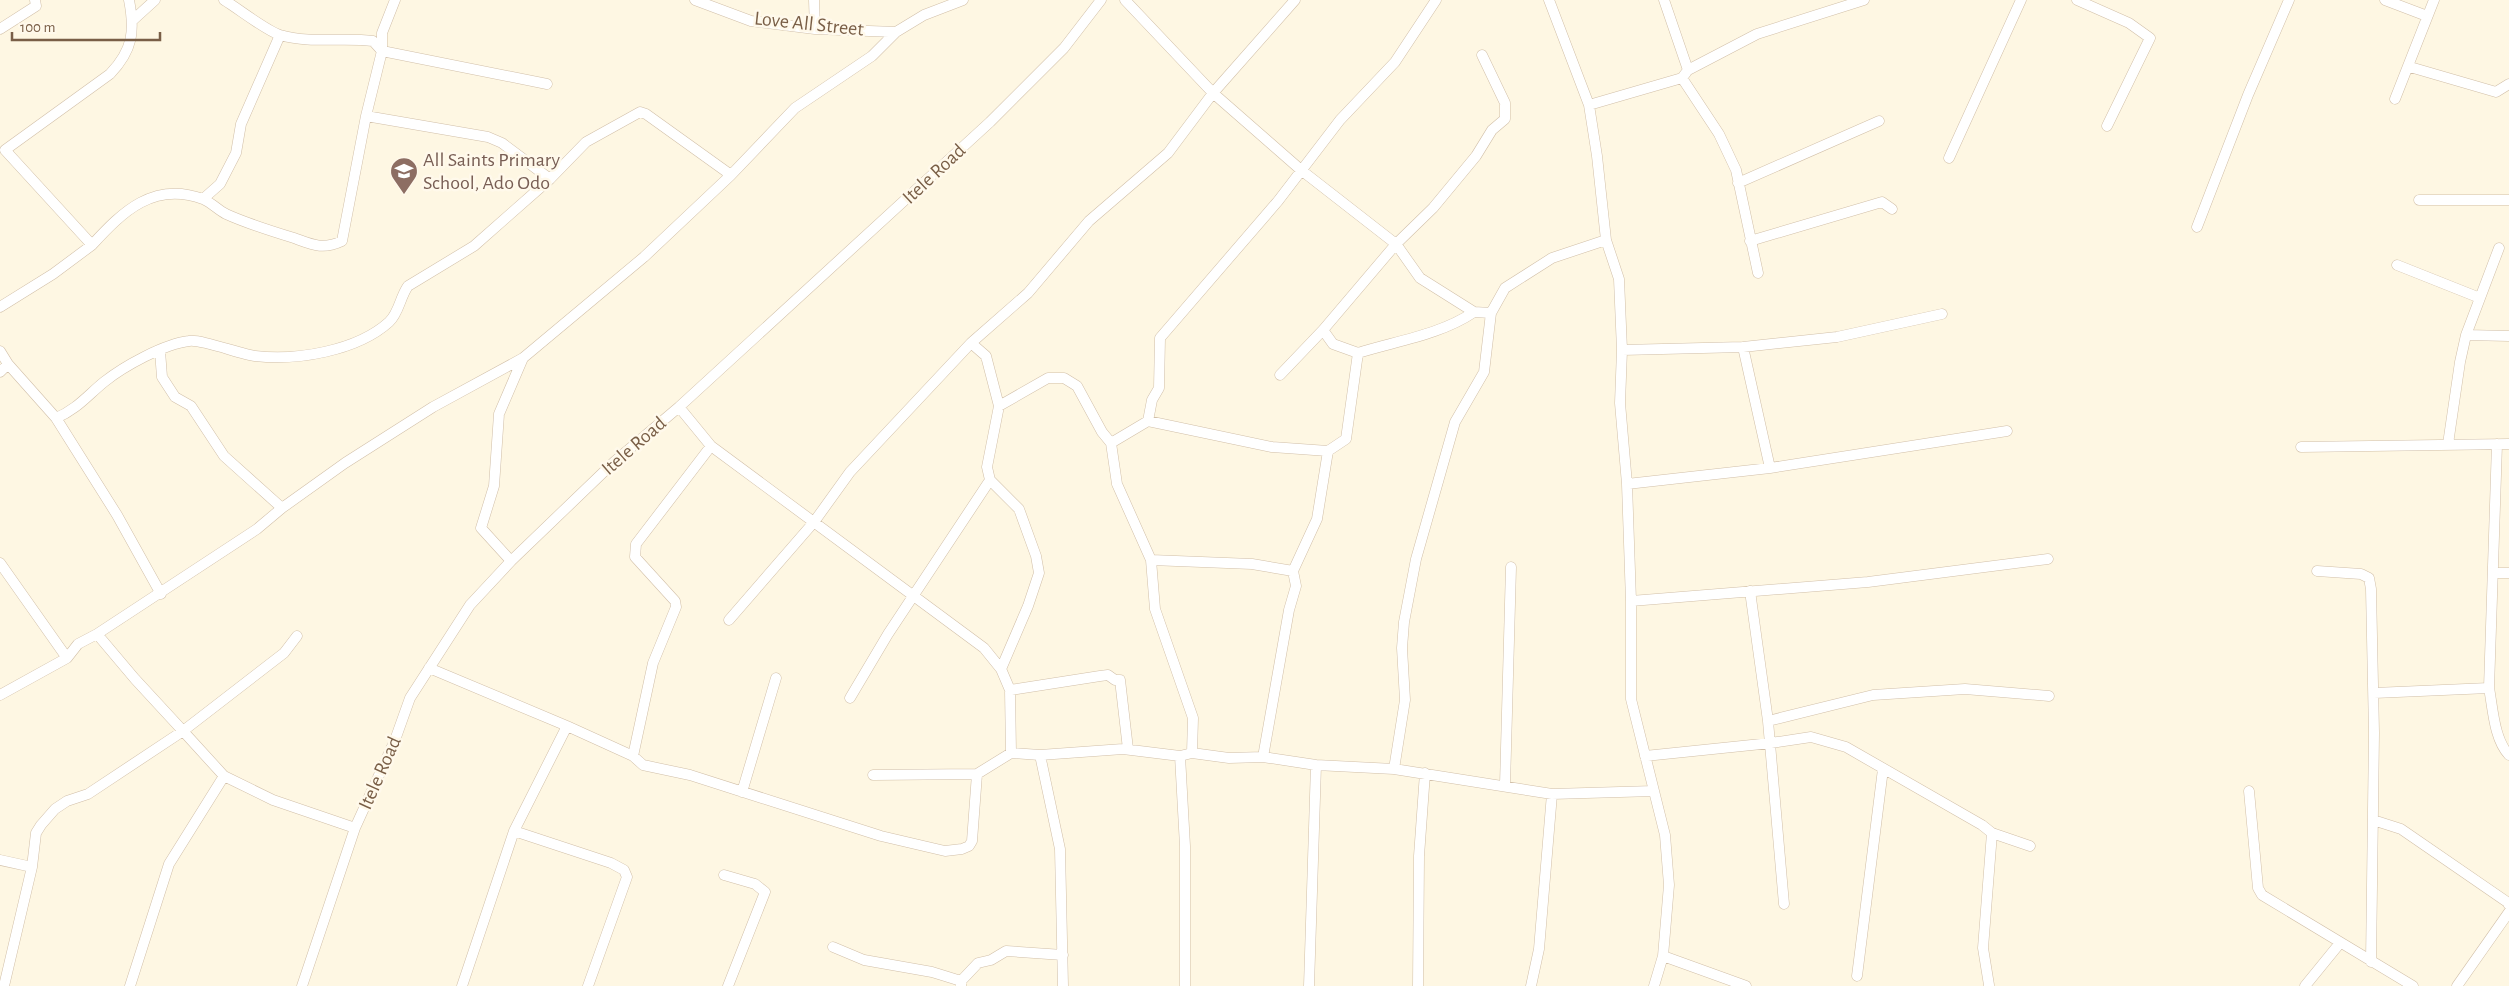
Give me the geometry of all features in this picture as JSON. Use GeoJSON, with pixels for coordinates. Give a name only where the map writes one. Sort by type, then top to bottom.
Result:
{"type":"FeatureCollection","features":[{"type":"Feature","properties":{"kind":"street"},"geometry":{"type":"LineString","coordinates":[[0,29],[36,6],[35,0]]}},
{"type":"Feature","properties":{"kind":"street"},"geometry":{"type":"LineString","coordinates":[[92,245],[2,148],[117,67],[123,60],[132,38],[133,20],[129,0]]}},
{"type":"Feature","properties":{"kind":"street"},"geometry":{"type":"LineString","coordinates":[[133,20],[155,0]]}},
{"type":"Feature","properties":{"kind":"street"},"geometry":{"type":"LineString","coordinates":[[224,0],[280,35],[326,41],[353,38],[373,41],[382,51],[547,84]]}},
{"type":"Feature","properties":{"kind":"street"},"geometry":{"type":"LineString","coordinates":[[0,307],[53,274],[92,245],[117,217],[155,196],[168,193],[203,199],[223,213],[311,244],[326,248],[342,241],[366,116],[382,51],[382,33],[395,0]]}},
{"type":"Feature","properties":{"kind":"street","name":"Love All Street"},"geometry":{"type":"LineString","coordinates":[[695,0],[752,21],[815,29],[896,32]]}},
{"type":"Feature","properties":{"kind":"street"},"geometry":{"type":"LineString","coordinates":[[814,0],[815,29]]}},
{"type":"Feature","properties":{"kind":"street"},"geometry":{"type":"LineString","coordinates":[[0,695],[67,658],[78,644],[161,594],[257,529],[282,508],[345,462],[433,407],[524,358],[644,257],[732,175],[795,108],[872,56],[896,32],[924,15],[963,0]]}},
{"type":"Feature","properties":{"kind":"street","name":"Itele Road"},"geometry":{"type":"LineString","coordinates":[[302,986],[355,828],[395,740],[410,698],[470,605],[511,561],[614,462],[679,407],[990,122],[1064,48],[1101,0]]}},
{"type":"Feature","properties":{"kind":"street"},"geometry":{"type":"LineString","coordinates":[[1125,0],[1213,93],[1301,170],[1396,244],[1420,278],[1474,312],[1491,313]]}},
{"type":"Feature","properties":{"kind":"street"},"geometry":{"type":"LineString","coordinates":[[729,620],[814,522],[850,472],[971,343],[1028,293],[1089,220],[1168,153],[1213,93],[1295,0]]}},
{"type":"Feature","properties":{"kind":"street"},"geometry":{"type":"LineString","coordinates":[[1148,421],[1152,400],[1160,388],[1160,338],[1278,201],[1340,120],[1396,62],[1436,0]]}},
{"type":"Feature","properties":{"kind":"street"},"geometry":{"type":"LineString","coordinates":[[1549,0],[1589,105],[1606,240],[1619,280],[1622,350],[1620,403],[1627,484],[1631,601],[1631,699],[1665,835],[1669,885],[1663,956],[1654,986]]}},
{"type":"Feature","properties":{"kind":"street"},"geometry":{"type":"LineString","coordinates":[[1664,0],[1685,74],[1719,134],[1736,170],[1758,273]]}},
{"type":"Feature","properties":{"kind":"street"},"geometry":{"type":"LineString","coordinates":[[1589,105],[1685,74],[1757,34],[1864,0]]}},
{"type":"Feature","properties":{"kind":"street"},"geometry":{"type":"LineString","coordinates":[[1950,158],[2021,0]]}},
{"type":"Feature","properties":{"kind":"street"},"geometry":{"type":"LineString","coordinates":[[2077,0],[2130,22],[2150,38],[2107,126]]}},
{"type":"Feature","properties":{"kind":"street"},"geometry":{"type":"LineString","coordinates":[[2197,227],[2248,95],[2288,0]]}},
{"type":"Feature","properties":{"kind":"street"},"geometry":{"type":"LineString","coordinates":[[2385,0],[2427,16]]}},
{"type":"Feature","properties":{"kind":"street"},"geometry":{"type":"LineString","coordinates":[[2395,99],[2410,66],[2434,0]]}},
{"type":"Feature","properties":{"kind":"street"},"geometry":{"type":"LineString","coordinates":[[203,199],[220,184],[236,153],[241,124],[280,35]]}},
{"type":"Feature","properties":{"kind":"street"},"geometry":{"type":"LineString","coordinates":[[1280,375],[1322,330],[1396,244],[1434,208],[1476,156],[1492,130],[1505,119],[1505,103],[1482,55]]}},
{"type":"Feature","properties":{"kind":"street"},"geometry":{"type":"LineString","coordinates":[[2410,66],[2496,92],[2509,84]]}},
{"type":"Feature","properties":{"kind":"street"},"geometry":{"type":"LineString","coordinates":[[56,418],[82,404],[124,367],[160,350],[190,340],[256,356],[296,356],[333,351],[368,335],[389,322],[408,286],[474,246],[550,179],[586,142],[640,112],[732,175]]}},
{"type":"Feature","properties":{"kind":"street"},"geometry":{"type":"LineString","coordinates":[[366,116],[488,137],[502,143],[550,179]]}},
{"type":"Feature","properties":{"kind":"street"},"geometry":{"type":"LineString","coordinates":[[1738,183],[1879,121]]}},
{"type":"Feature","properties":{"kind":"street"},"geometry":{"type":"LineString","coordinates":[[2419,200],[2509,200]]}},
{"type":"Feature","properties":{"kind":"street"},"geometry":{"type":"LineString","coordinates":[[1750,241],[1882,202],[1892,209]]}},
{"type":"Feature","properties":{"kind":"street"},"geometry":{"type":"LineString","coordinates":[[1394,769],[1405,700],[1402,648],[1404,622],[1416,559],[1456,422],[1484,372],[1491,313],[1506,288],[1552,258],[1606,240]]}},
{"type":"Feature","properties":{"kind":"street"},"geometry":{"type":"LineString","coordinates":[[2448,444],[2460,362],[2466,335],[2499,248]]}},
{"type":"Feature","properties":{"kind":"street"},"geometry":{"type":"LineString","coordinates":[[2397,264],[2480,298]]}},
{"type":"Feature","properties":{"kind":"street"},"geometry":{"type":"LineString","coordinates":[[1322,330],[1333,344],[1358,353],[1459,322],[1474,312]]}},
{"type":"Feature","properties":{"kind":"street"},"geometry":{"type":"LineString","coordinates":[[1622,350],[1742,347],[1837,337],[1942,314]]}},
{"type":"Feature","properties":{"kind":"street"},"geometry":{"type":"LineString","coordinates":[[2466,335],[2509,336]]}},
{"type":"Feature","properties":{"kind":"street"},"geometry":{"type":"LineString","coordinates":[[971,343],[986,356],[999,406],[987,467],[990,480],[1019,509],[1036,556],[1039,573],[1028,606],[1002,668]]}},
{"type":"Feature","properties":{"kind":"street"},"geometry":{"type":"LineString","coordinates":[[1742,347],[1770,468]]}},
{"type":"Feature","properties":{"kind":"street"},"geometry":{"type":"LineString","coordinates":[[0,350],[8,364],[56,418],[112,507],[161,594]]}},
{"type":"Feature","properties":{"kind":"street"},"geometry":{"type":"LineString","coordinates":[[160,350],[162,377],[175,397],[191,406],[224,456],[282,508]]}},
{"type":"Feature","properties":{"kind":"street"},"geometry":{"type":"LineString","coordinates":[[1110,443],[1148,421],[1272,446],[1328,451],[1346,439],[1358,353]]}},
{"type":"Feature","properties":{"kind":"street"},"geometry":{"type":"LineString","coordinates":[[511,561],[481,528],[494,486],[499,414],[524,358]]}},
{"type":"Feature","properties":{"kind":"street"},"geometry":{"type":"LineString","coordinates":[[0,372],[8,364]]}},
{"type":"Feature","properties":{"kind":"street"},"geometry":{"type":"LineString","coordinates":[[999,406],[1048,378],[1064,378],[1077,386],[1110,443],[1118,484],[1151,560],[1155,609],[1193,718],[1192,753]]}},
{"type":"Feature","properties":{"kind":"street"},"geometry":{"type":"LineString","coordinates":[[679,407],[711,446],[984,648],[1002,668],[1010,690],[1011,753]]}},
{"type":"Feature","properties":{"kind":"street"},"geometry":{"type":"LineString","coordinates":[[1627,484],[1770,468],[2007,431]]}},
{"type":"Feature","properties":{"kind":"street"},"geometry":{"type":"LineString","coordinates":[[2497,444],[2489,688],[2495,724],[2501,741],[2509,755]]}},
{"type":"Feature","properties":{"kind":"street"},"geometry":{"type":"LineString","coordinates":[[2301,447],[2509,444]]}},
{"type":"Feature","properties":{"kind":"street"},"geometry":{"type":"LineString","coordinates":[[633,756],[653,663],[676,607],[675,601],[636,557],[634,551],[636,544],[711,446]]}},
{"type":"Feature","properties":{"kind":"street"},"geometry":{"type":"LineString","coordinates":[[1263,757],[1289,610],[1296,586],[1293,571],[1317,519],[1328,451]]}},
{"type":"Feature","properties":{"kind":"street"},"geometry":{"type":"LineString","coordinates":[[850,698],[913,597],[990,480]]}},
{"type":"Feature","properties":{"kind":"street"},"geometry":{"type":"LineString","coordinates":[[1631,601],[1868,582],[2048,559]]}},
{"type":"Feature","properties":{"kind":"street"},"geometry":{"type":"LineString","coordinates":[[1151,560],[1252,564],[1293,571]]}},
{"type":"Feature","properties":{"kind":"street"},"geometry":{"type":"LineString","coordinates":[[0,564],[67,658]]}},
{"type":"Feature","properties":{"kind":"street"},"geometry":{"type":"LineString","coordinates":[[1505,785],[1511,567]]}},
{"type":"Feature","properties":{"kind":"street"},"geometry":{"type":"LineString","coordinates":[[2317,571],[2361,574],[2369,578],[2371,589],[2374,693],[2371,962]]}},
{"type":"Feature","properties":{"kind":"street"},"geometry":{"type":"LineString","coordinates":[[2494,572],[2509,573]]}},
{"type":"Feature","properties":{"kind":"street"},"geometry":{"type":"LineString","coordinates":[[1750,591],[1771,743],[1784,904]]}},
{"type":"Feature","properties":{"kind":"street"},"geometry":{"type":"LineString","coordinates":[[97,634],[134,679],[224,776],[273,800],[355,828]]}},
{"type":"Feature","properties":{"kind":"street"},"geometry":{"type":"LineString","coordinates":[[4,986],[32,867],[36,834],[54,809],[67,801],[88,794],[183,731],[284,653],[297,636]]}},
{"type":"Feature","properties":{"kind":"street"},"geometry":{"type":"LineString","coordinates":[[429,668],[633,756],[643,764],[690,776],[881,836],[945,851],[962,849],[969,846],[972,841],[977,774]]}},
{"type":"Feature","properties":{"kind":"street"},"geometry":{"type":"LineString","coordinates":[[873,775],[977,774],[1011,753],[1040,755],[1128,749],[1120,680],[1114,680],[1108,675],[1010,690]]}},
{"type":"Feature","properties":{"kind":"street"},"geometry":{"type":"LineString","coordinates":[[742,792],[776,678]]}},
{"type":"Feature","properties":{"kind":"street"},"geometry":{"type":"LineString","coordinates":[[2374,693],[2489,688]]}},
{"type":"Feature","properties":{"kind":"street"},"geometry":{"type":"LineString","coordinates":[[1768,721],[1874,695],[1965,689],[2048,696]]}},
{"type":"Feature","properties":{"kind":"street"},"geometry":{"type":"LineString","coordinates":[[462,986],[514,831],[566,726]]}},
{"type":"Feature","properties":{"kind":"street"},"geometry":{"type":"LineString","coordinates":[[1645,756],[1811,737],[1846,747],[1992,833],[2030,846]]}},
{"type":"Feature","properties":{"kind":"street"},"geometry":{"type":"LineString","coordinates":[[1123,749],[1180,756],[1192,753],[1229,758],[1263,757],[1316,764],[1394,769],[1505,785],[1552,794],[1654,790]]}},
{"type":"Feature","properties":{"kind":"street"},"geometry":{"type":"LineString","coordinates":[[1040,755],[1060,849],[1063,986]]}},
{"type":"Feature","properties":{"kind":"street"},"geometry":{"type":"LineString","coordinates":[[1180,756],[1185,846],[1185,986]]}},
{"type":"Feature","properties":{"kind":"street"},"geometry":{"type":"LineString","coordinates":[[1309,986],[1316,764]]}},
{"type":"Feature","properties":{"kind":"street"},"geometry":{"type":"LineString","coordinates":[[1857,976],[1883,769]]}},
{"type":"Feature","properties":{"kind":"street"},"geometry":{"type":"LineString","coordinates":[[1418,986],[1419,856],[1425,773]]}},
{"type":"Feature","properties":{"kind":"street"},"geometry":{"type":"LineString","coordinates":[[130,986],[169,864],[224,776]]}},
{"type":"Feature","properties":{"kind":"street"},"geometry":{"type":"LineString","coordinates":[[2249,791],[2258,888],[2262,895],[2413,986]]}},
{"type":"Feature","properties":{"kind":"street"},"geometry":{"type":"LineString","coordinates":[[1531,986],[1539,949],[1552,794]]}},
{"type":"Feature","properties":{"kind":"street"},"geometry":{"type":"LineString","coordinates":[[2373,820],[2401,829],[2507,902],[2509,906]]}},
{"type":"Feature","properties":{"kind":"street"},"geometry":{"type":"LineString","coordinates":[[514,831],[611,863],[624,870],[627,877],[588,986]]}},
{"type":"Feature","properties":{"kind":"street"},"geometry":{"type":"LineString","coordinates":[[1988,985],[1983,948],[1992,833]]}},
{"type":"Feature","properties":{"kind":"street"},"geometry":{"type":"LineString","coordinates":[[0,860],[32,867]]}},
{"type":"Feature","properties":{"kind":"street"},"geometry":{"type":"LineString","coordinates":[[724,875],[755,884],[765,892],[728,986]]}},
{"type":"Feature","properties":{"kind":"street"},"geometry":{"type":"LineString","coordinates":[[2457,986],[2509,912]]}},
{"type":"Feature","properties":{"kind":"street"},"geometry":{"type":"LineString","coordinates":[[2305,986],[2340,943]]}},
{"type":"Feature","properties":{"kind":"street"},"geometry":{"type":"LineString","coordinates":[[833,947],[864,960],[932,972],[961,983],[978,963],[991,960],[1006,951],[1063,955]]}},
{"type":"Feature","properties":{"kind":"street"},"geometry":{"type":"LineString","coordinates":[[1663,956],[1746,986]]}},
{"type":"Feature","properties":{"kind":"place","name":"All Saints Primary School, Ado Odo"},"geometry":{"type":"Point","coordinates":[404,195]}}]}
